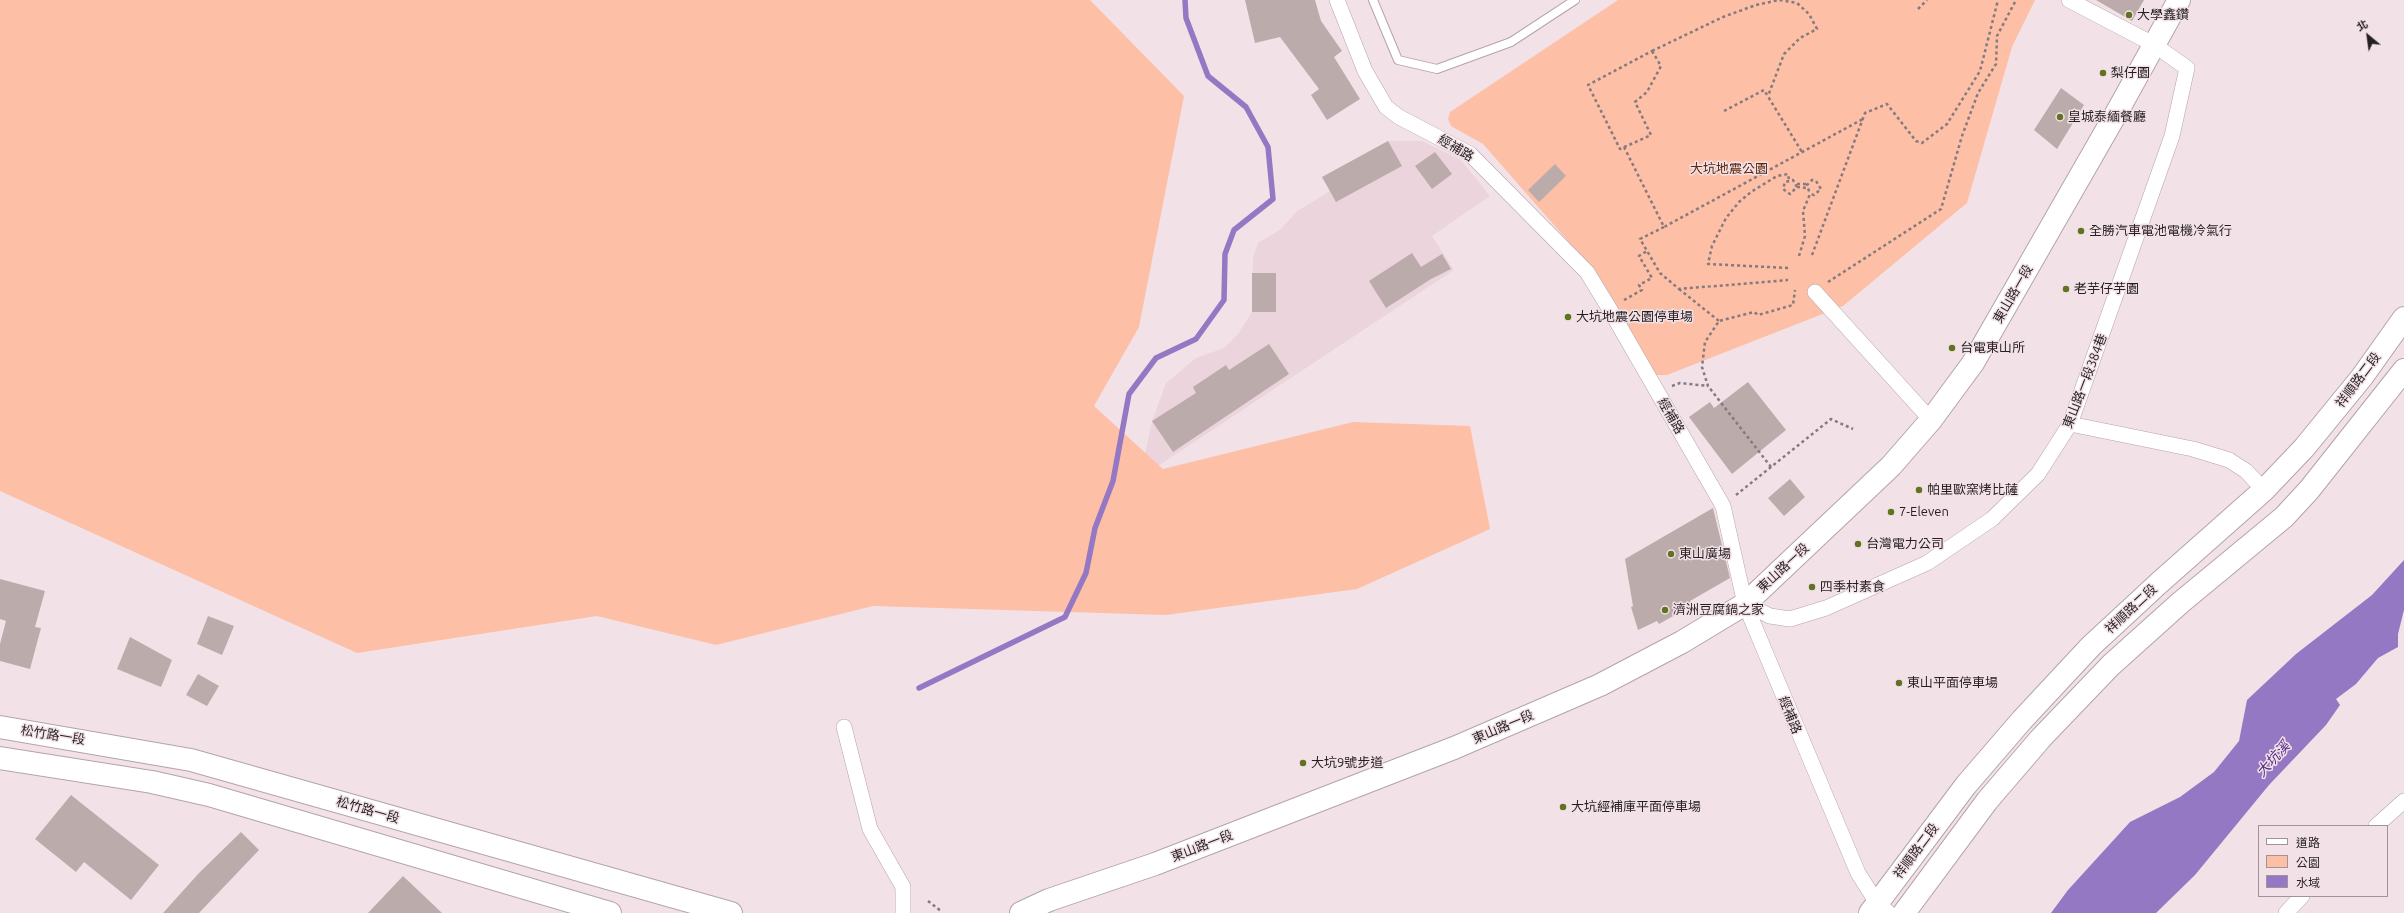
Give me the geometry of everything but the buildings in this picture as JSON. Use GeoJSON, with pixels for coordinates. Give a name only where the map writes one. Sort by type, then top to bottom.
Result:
{"type":"FeatureCollection","features":[{"type":"Feature","properties":{"kind":"street","name":"經補路"},"geometry":{"type":"LineString","coordinates":[[1337,0],[1365,70],[1386,107],[1399,117],[1470,154],[1586,272],[1609,308],[1723,506],[1745,604],[1858,873],[1879,910]]}},
{"type":"Feature","properties":{"kind":"street"},"geometry":{"type":"LineString","coordinates":[[2069,0],[2153,44]]}},
{"type":"Feature","properties":{"kind":"street","name":"東山路一段"},"geometry":{"type":"LineString","coordinates":[[1021,913],[1049,900],[1155,864],[1454,748],[1600,685],[1682,642],[1745,604],[1891,466],[1931,420],[1973,362],[2001,316],[2178,0]]}},
{"type":"Feature","properties":{"kind":"street","name":"東山路一段384巷"},"geometry":{"type":"LineString","coordinates":[[1745,604],[1770,616],[1790,619],[1826,608],[1927,563],[1992,519],[2038,474],[2070,424],[2172,136],[2181,101],[2187,68],[2153,44]]}},
{"type":"Feature","properties":{"kind":"street"},"geometry":{"type":"LineString","coordinates":[[1819,289],[1931,420]]}},
{"type":"Feature","properties":{"kind":"street","name":"祥順路二段"},"geometry":{"type":"LineString","coordinates":[[1879,910],[1966,785],[2022,720],[2091,646],[2159,582],[2264,490],[2304,448],[2352,389],[2404,318]]}},
{"type":"Feature","properties":{"kind":"street","name":"祥順路二段"},"geometry":{"type":"LineString","coordinates":[[1904,913],[1987,801],[2041,738],[2111,665],[2180,603],[2284,517],[2314,484],[2404,370]]}},
{"type":"Feature","properties":{"kind":"street"},"geometry":{"type":"LineString","coordinates":[[2070,424],[2193,449],[2229,460],[2246,471],[2264,490]]}},
{"type":"Feature","properties":{"kind":"street","name":"松竹路一段"},"geometry":{"type":"LineString","coordinates":[[0,726],[191,760],[731,913]]}},
{"type":"Feature","properties":{"kind":"street"},"geometry":{"type":"LineString","coordinates":[[844,727],[870,829],[903,887],[902,913]]}},
{"type":"Feature","properties":{"kind":"street"},"geometry":{"type":"LineString","coordinates":[[0,758],[145,781],[209,795],[602,912]]}},
{"type":"Feature","properties":{"kind":"street"},"geometry":{"type":"LineString","coordinates":[[2377,825],[2404,801]]}},
{"type":"Feature","properties":{"kind":"street"},"geometry":{"type":"LineString","coordinates":[[2286,913],[2301,897]]}},
{"type":"Feature","properties":{"kind":"lane"},"geometry":{"type":"LineString","coordinates":[[1373,0],[1398,60],[1436,70],[1511,42],[1575,0]]}},
{"type":"Feature","properties":{"kind":"path"},"geometry":{"type":"LineString","coordinates":[[1652,51],[1661,66],[1647,92],[1636,102],[1651,135],[1620,150],[1588,85],[1652,51],[1723,17],[1756,5],[1779,0],[1798,3],[1809,14],[1817,29],[1800,38],[1784,54],[1768,96]]}},
{"type":"Feature","properties":{"kind":"path"},"geometry":{"type":"LineString","coordinates":[[1918,9],[1927,0]]}},
{"type":"Feature","properties":{"kind":"path"},"geometry":{"type":"LineString","coordinates":[[1812,255],[1865,113],[1887,104],[1916,141],[1922,143],[1947,124],[1980,71],[1998,0]]}},
{"type":"Feature","properties":{"kind":"path"},"geometry":{"type":"LineString","coordinates":[[1819,289],[1941,209],[1962,136],[1978,93],[1996,64],[1997,36],[2016,0]]}},
{"type":"Feature","properties":{"kind":"path"},"geometry":{"type":"LineString","coordinates":[[1724,111],[1764,90],[1802,152]]}},
{"type":"Feature","properties":{"kind":"path"},"geometry":{"type":"LineString","coordinates":[[1719,321],[1660,273],[1640,239],[1863,119]]}},
{"type":"Feature","properties":{"kind":"path"},"geometry":{"type":"LineString","coordinates":[[1624,147],[1664,227]]}},
{"type":"Feature","properties":{"kind":"path"},"geometry":{"type":"LineString","coordinates":[[1788,268],[1708,264],[1712,246],[1726,218],[1739,202],[1751,192],[1777,176],[1788,174],[1789,180]]}},
{"type":"Feature","properties":{"kind":"path"},"geometry":{"type":"LineString","coordinates":[[1789,180],[1783,185],[1787,193],[1794,192],[1797,186]]}},
{"type":"Feature","properties":{"kind":"path"},"geometry":{"type":"LineString","coordinates":[[1789,180],[1792,180],[1797,186]]}},
{"type":"Feature","properties":{"kind":"path"},"geometry":{"type":"LineString","coordinates":[[1797,186],[1807,186],[1816,181],[1820,186],[1818,192],[1810,194]]}},
{"type":"Feature","properties":{"kind":"path"},"geometry":{"type":"LineString","coordinates":[[1799,256],[1805,236],[1803,211],[1810,194],[1807,186]]}},
{"type":"Feature","properties":{"kind":"path"},"geometry":{"type":"LineString","coordinates":[[1609,308],[1642,290],[1639,286],[1652,278],[1639,256],[1647,251]]}},
{"type":"Feature","properties":{"kind":"path"},"geometry":{"type":"LineString","coordinates":[[1679,289],[1788,280]]}},
{"type":"Feature","properties":{"kind":"path"},"geometry":{"type":"LineString","coordinates":[[1771,467],[1708,386],[1702,367],[1705,342],[1719,321],[1754,312],[1758,315],[1793,305],[1795,290]]}},
{"type":"Feature","properties":{"kind":"path"},"geometry":{"type":"LineString","coordinates":[[1657,390],[1680,383],[1708,386]]}},
{"type":"Feature","properties":{"kind":"path"},"geometry":{"type":"LineString","coordinates":[[1723,506],[1832,419],[1853,429]]}},
{"type":"Feature","properties":{"kind":"path"},"geometry":{"type":"LineString","coordinates":[[928,902],[941,911]]}},
{"type":"Feature","properties":{"kind":"shaded area"},"geometry":{"type":"Polygon","coordinates":[[[1388,141],[1422,141],[1461,160],[1490,196],[1432,236],[1454,270],[1152,470],[1144,459],[1152,421],[1166,383],[1196,358],[1224,348],[1238,334],[1252,312],[1253,257],[1258,243],[1281,229],[1296,212],[1330,191],[1322,177],[1388,141]]]}},
{"type":"Feature","properties":{"kind":"green space"},"geometry":{"type":"Polygon","coordinates":[[[0,0],[1090,0],[1184,96],[1139,327],[1094,406],[1163,469],[1353,422],[1470,426],[1490,529],[1357,589],[1166,615],[873,606],[716,645],[597,616],[357,653],[0,491],[0,0]]]}},
{"type":"Feature","properties":{"kind":"green space","name":"大坑地震公園"},"geometry":{"type":"Polygon","coordinates":[[[1618,0],[2035,0],[2012,47],[1967,203],[1843,306],[1667,375],[1657,375],[1649,368],[1595,272],[1483,144],[1451,126],[1448,119],[1450,112],[1618,0]]]}},
{"type":"Feature","properties":{"kind":"water","name":"大坑溪"},"geometry":{"type":"Polygon","coordinates":[[[2404,560],[2404,610],[2398,634],[2398,647],[2378,658],[2356,684],[2336,699],[2340,705],[2326,725],[2269,785],[2195,875],[2156,913],[2051,913],[2068,890],[2130,822],[2180,797],[2214,772],[2239,741],[2247,700],[2296,654],[2372,595],[2404,560]]]}},
{"type":"Feature","properties":{"kind":"waterway"},"geometry":{"type":"LineString","coordinates":[[919,688],[1065,617],[1086,573],[1095,528],[1113,481],[1129,394],[1156,358],[1196,339],[1224,300],[1225,254],[1234,230],[1273,199],[1268,147],[1246,107],[1208,76],[1186,18],[1185,0]]}},
{"type":"Feature","properties":{"kind":"place","name":"大學鑫鑽"},"geometry":{"type":"Point","coordinates":[2129,15]}},
{"type":"Feature","properties":{"kind":"place","name":"梨仔園"},"geometry":{"type":"Point","coordinates":[2103,73]}},
{"type":"Feature","properties":{"kind":"place","name":"皇城泰緬餐廳"},"geometry":{"type":"Point","coordinates":[2060,117]}},
{"type":"Feature","properties":{"kind":"place","name":"全勝汽車電池電機冷氣行"},"geometry":{"type":"Point","coordinates":[2081,231]}},
{"type":"Feature","properties":{"kind":"place","name":"老芋仔芋園"},"geometry":{"type":"Point","coordinates":[2066,289]}},
{"type":"Feature","properties":{"kind":"place","name":"大坑地震公園停車場"},"geometry":{"type":"Point","coordinates":[1568,317]}},
{"type":"Feature","properties":{"kind":"place","name":"台電東山所"},"geometry":{"type":"Point","coordinates":[1952,348]}},
{"type":"Feature","properties":{"kind":"place","name":"帕里歐窯烤比薩"},"geometry":{"type":"Point","coordinates":[1919,490]}},
{"type":"Feature","properties":{"kind":"place","name":"7-Eleven"},"geometry":{"type":"Point","coordinates":[1891,512]}},
{"type":"Feature","properties":{"kind":"place","name":"台灣電力公司"},"geometry":{"type":"Point","coordinates":[1858,544]}},
{"type":"Feature","properties":{"kind":"place","name":"東山廣場"},"geometry":{"type":"Point","coordinates":[1671,554]}},
{"type":"Feature","properties":{"kind":"place","name":"四季村素食"},"geometry":{"type":"Point","coordinates":[1812,587]}},
{"type":"Feature","properties":{"kind":"place","name":"濟洲豆腐鍋之家"},"geometry":{"type":"Point","coordinates":[1665,610]}},
{"type":"Feature","properties":{"kind":"place","name":"東山平面停車場"},"geometry":{"type":"Point","coordinates":[1899,683]}},
{"type":"Feature","properties":{"kind":"place","name":"大坑9號步道"},"geometry":{"type":"Point","coordinates":[1303,763]}},
{"type":"Feature","properties":{"kind":"place","name":"大坑經補庫平面停車場"},"geometry":{"type":"Point","coordinates":[1563,807]}}]}
